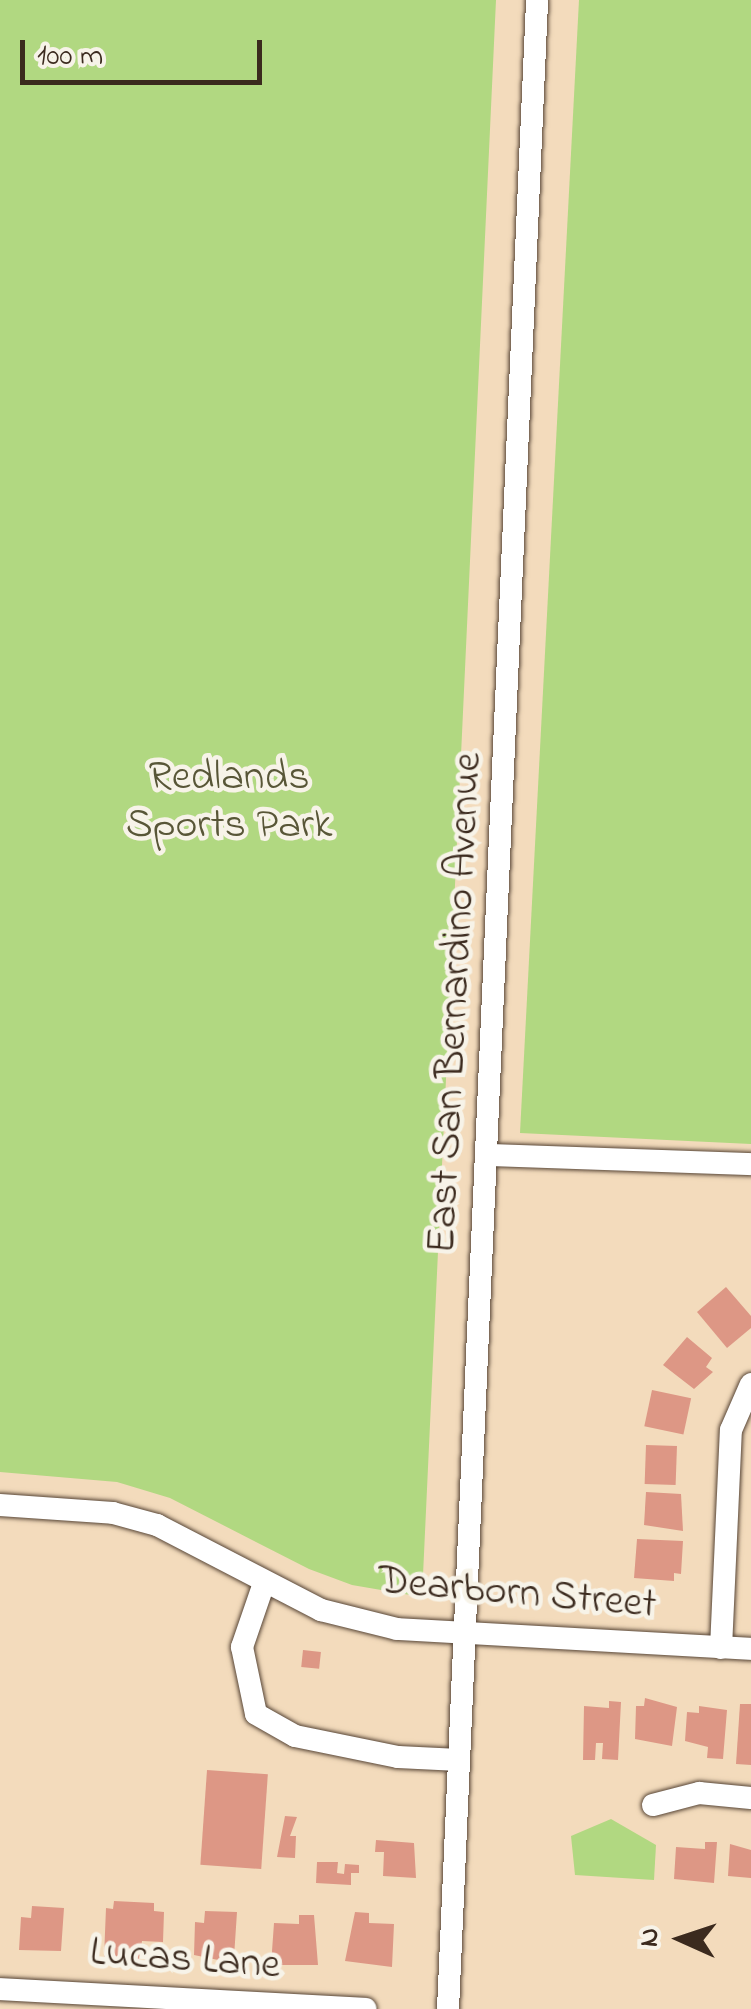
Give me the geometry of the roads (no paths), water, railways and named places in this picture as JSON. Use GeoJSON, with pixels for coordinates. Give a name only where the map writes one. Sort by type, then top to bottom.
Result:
{"type":"FeatureCollection","features":[{"type":"Feature","properties":{"kind":"street","name":"East San Bernardino Avenue"},"geometry":{"type":"LineString","coordinates":[[448,2009],[537,0]]}},
{"type":"Feature","properties":{"kind":"street"},"geometry":{"type":"LineString","coordinates":[[486,1155],[751,1164]]}},
{"type":"Feature","properties":{"kind":"street"},"geometry":{"type":"LineString","coordinates":[[720,1648],[731,1430],[751,1384]]}},
{"type":"Feature","properties":{"kind":"street","name":"Dearborn Street"},"geometry":{"type":"LineString","coordinates":[[0,1505],[114,1513],[157,1525],[322,1610],[397,1629],[751,1649]]}},
{"type":"Feature","properties":{"kind":"street"},"geometry":{"type":"LineString","coordinates":[[264,1583],[242,1647],[256,1714],[295,1736],[398,1757],[459,1760]]}},
{"type":"Feature","properties":{"kind":"street"},"geometry":{"type":"LineString","coordinates":[[653,1805],[700,1793],[751,1798]]}},
{"type":"Feature","properties":{"kind":"street","name":"Lucas Lane"},"geometry":{"type":"LineString","coordinates":[[0,1988],[365,2009]]}},
{"type":"Feature","properties":{"kind":"park label","name":"Redlands Sports Park"},"geometry":{"type":"Point","coordinates":[229,802]}}]}
